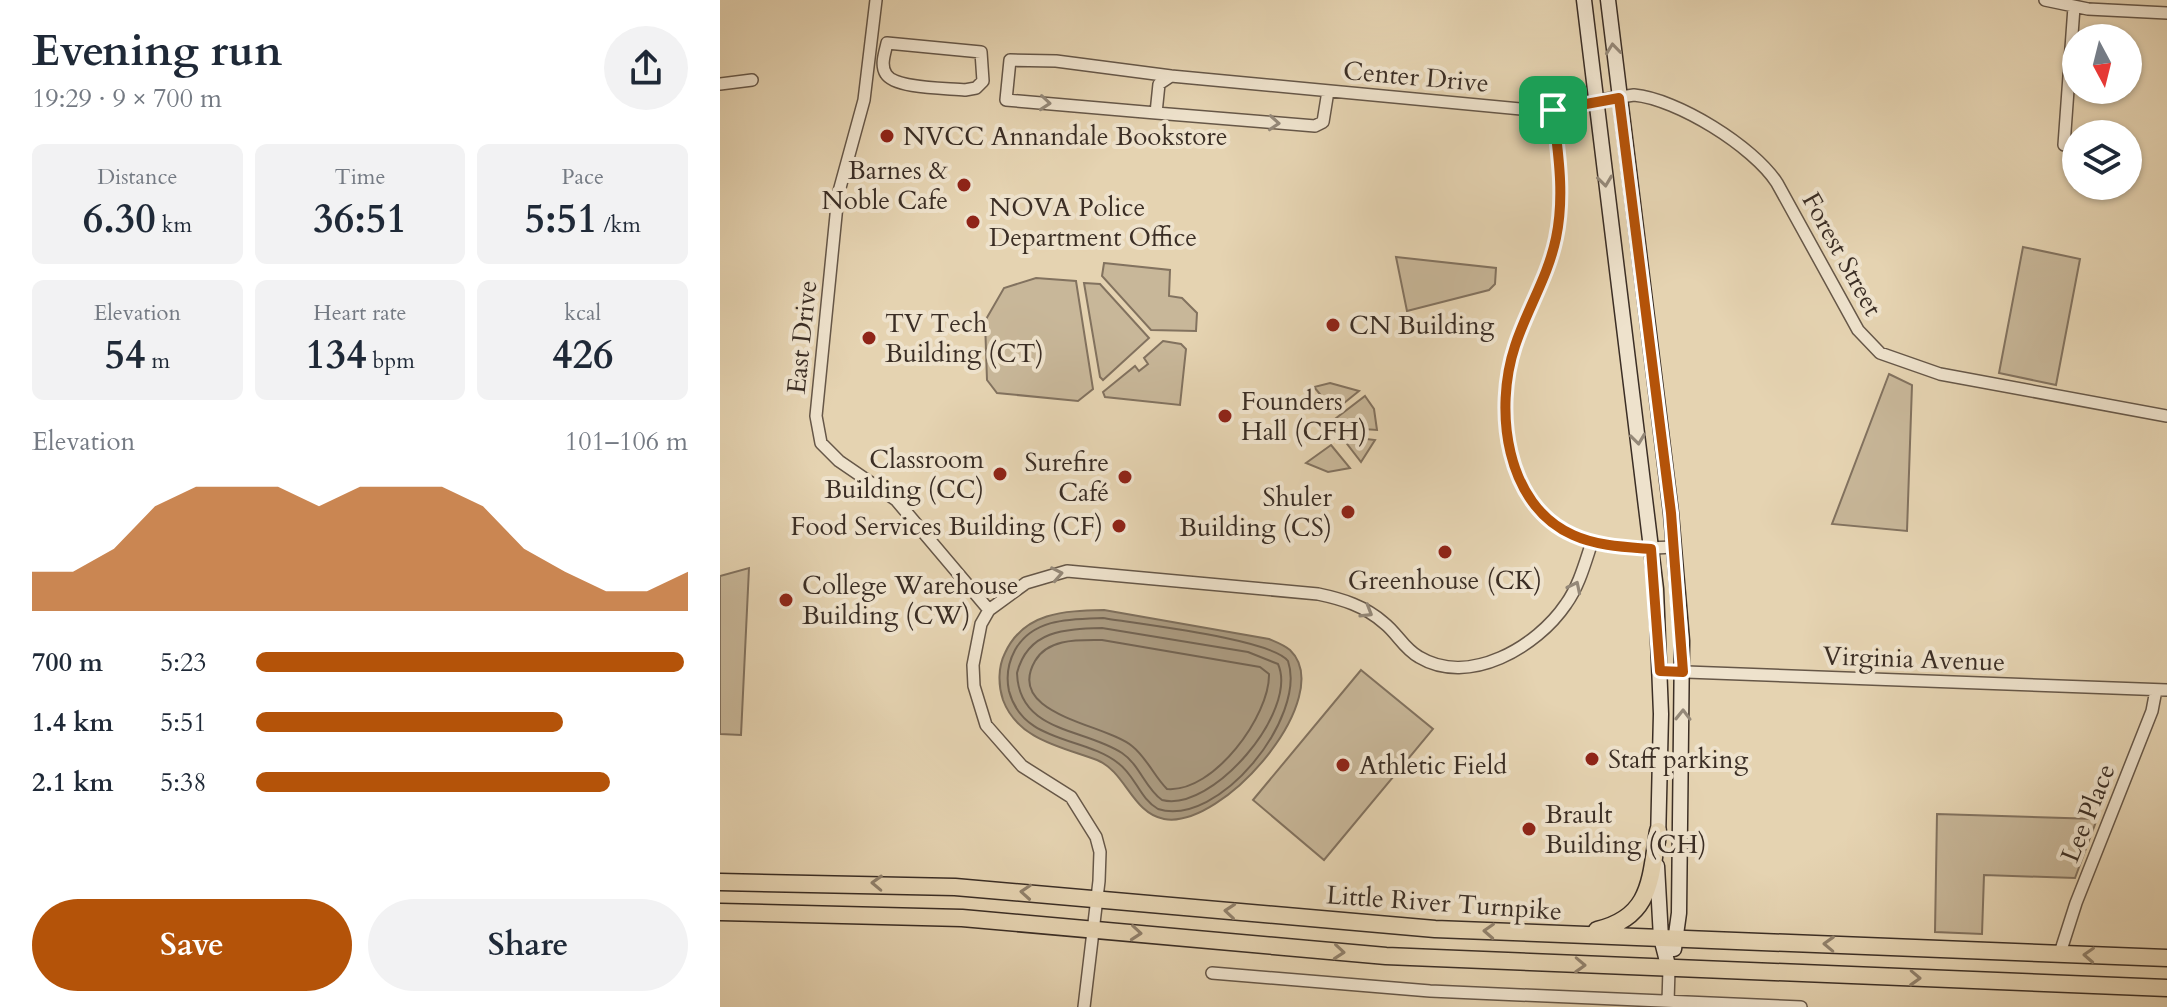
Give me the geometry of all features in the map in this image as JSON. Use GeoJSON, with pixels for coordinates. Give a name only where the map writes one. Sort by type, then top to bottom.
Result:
{"type":"FeatureCollection","features":[{"type":"Feature","properties":{"kind":"main road"},"geometry":{"type":"LineString","coordinates":[[1584,0],[1651,549],[1660,671],[1657,901],[1669,938]]}},
{"type":"Feature","properties":{"kind":"main road"},"geometry":{"type":"LineString","coordinates":[[1608,0],[1674,547],[1683,672],[1669,969]]}},
{"type":"Feature","properties":{"kind":"main road"},"geometry":{"type":"LineString","coordinates":[[1567,935],[1612,926],[1641,904],[1647,892],[1658,831]]}},
{"type":"Feature","properties":{"kind":"main road","name":"Little River Turnpike"},"geometry":{"type":"LineString","coordinates":[[720,882],[884,883],[1096,898],[1388,925],[1567,935],[2167,958]]}},
{"type":"Feature","properties":{"kind":"main road","name":"Little River Turnpike"},"geometry":{"type":"LineString","coordinates":[[720,912],[947,917],[1386,956],[2167,988]]}},
{"type":"Feature","properties":{"kind":"street","name":"East Drive"},"geometry":{"type":"LineString","coordinates":[[876,0],[867,80],[838,195],[816,416],[818,435],[821,443],[839,461],[896,500],[989,610]]}},
{"type":"Feature","properties":{"kind":"street"},"geometry":{"type":"LineString","coordinates":[[2045,0],[2074,7],[2167,13]]}},
{"type":"Feature","properties":{"kind":"street"},"geometry":{"type":"LineString","coordinates":[[2066,120],[2074,7]]}},
{"type":"Feature","properties":{"kind":"street"},"geometry":{"type":"LineString","coordinates":[[867,80],[886,76],[898,83],[970,90],[983,81],[981,52],[872,41]]}},
{"type":"Feature","properties":{"kind":"street"},"geometry":{"type":"LineString","coordinates":[[886,76],[883,65],[887,43]]}},
{"type":"Feature","properties":{"kind":"street","name":"Center Drive"},"geometry":{"type":"LineString","coordinates":[[1328,91],[1323,122],[1315,126],[1006,100],[1010,60],[1056,61],[1171,76],[1553,110],[1595,103]]}},
{"type":"Feature","properties":{"kind":"street"},"geometry":{"type":"LineString","coordinates":[[1156,113],[1159,84],[1171,76]]}},
{"type":"Feature","properties":{"kind":"street"},"geometry":{"type":"LineString","coordinates":[[720,84],[752,80]]}},
{"type":"Feature","properties":{"kind":"street","name":"Forest Street"},"geometry":{"type":"LineString","coordinates":[[1595,103],[1650,97],[1666,103],[1760,161],[1777,183],[1858,330],[1880,353],[1940,374],[2167,416]]}},
{"type":"Feature","properties":{"kind":"street"},"geometry":{"type":"LineString","coordinates":[[1553,110],[1560,213],[1544,281],[1515,346],[1507,390],[1508,434],[1517,475],[1535,506],[1563,530],[1592,542],[1651,549],[1674,547]]}},
{"type":"Feature","properties":{"kind":"street"},"geometry":{"type":"LineString","coordinates":[[1084,1007],[1100,852],[1082,810],[1071,797],[1009,754],[986,725],[974,686],[975,640],[989,610],[1026,583],[1067,571],[1318,594],[1347,601],[1368,611],[1385,623],[1417,657],[1434,664],[1466,668],[1508,654],[1550,624],[1579,581],[1592,542]]}},
{"type":"Feature","properties":{"kind":"street","name":"Virginia Avenue"},"geometry":{"type":"LineString","coordinates":[[1660,671],[2162,690]]}},
{"type":"Feature","properties":{"kind":"street","name":"Lee Place"},"geometry":{"type":"LineString","coordinates":[[2060,953],[2076,903],[2162,690]]}},
{"type":"Feature","properties":{"kind":"street"},"geometry":{"type":"LineString","coordinates":[[1668,1002],[1669,969]]}},
{"type":"Feature","properties":{"kind":"street"},"geometry":{"type":"LineString","coordinates":[[1212,973],[1430,991],[1801,1007]]}},
{"type":"Feature","properties":{"kind":"shaded area"},"geometry":{"type":"Polygon","coordinates":[[[2023,247],[2080,259],[2056,385],[1999,373],[2023,247]]]}},
{"type":"Feature","properties":{"kind":"shaded area"},"geometry":{"type":"Polygon","coordinates":[[[1396,257],[1496,268],[1495,284],[1489,290],[1407,311],[1396,257]]]}},
{"type":"Feature","properties":{"kind":"shaded area"},"geometry":{"type":"Polygon","coordinates":[[[1104,263],[1170,270],[1169,296],[1182,298],[1197,313],[1196,331],[1151,330],[1102,276],[1104,263]]]}},
{"type":"Feature","properties":{"kind":"shaded area"},"geometry":{"type":"Polygon","coordinates":[[[1036,278],[1076,281],[1093,389],[1078,401],[997,393],[987,380],[985,321],[1004,288],[1036,278]]]}},
{"type":"Feature","properties":{"kind":"shaded area"},"geometry":{"type":"Polygon","coordinates":[[[1084,283],[1100,284],[1149,338],[1103,380],[1100,377],[1084,283]]]}},
{"type":"Feature","properties":{"kind":"shaded area"},"geometry":{"type":"Polygon","coordinates":[[[1163,341],[1181,344],[1186,349],[1180,405],[1105,397],[1103,392],[1135,366],[1139,371],[1148,364],[1144,358],[1163,341]]]}},
{"type":"Feature","properties":{"kind":"shaded area"},"geometry":{"type":"Polygon","coordinates":[[[1889,374],[1912,385],[1907,531],[1832,524],[1889,374]]]}},
{"type":"Feature","properties":{"kind":"shaded area"},"geometry":{"type":"Polygon","coordinates":[[[1330,383],[1359,391],[1334,411],[1314,387],[1330,383]]]}},
{"type":"Feature","properties":{"kind":"shaded area"},"geometry":{"type":"Polygon","coordinates":[[[1365,396],[1374,409],[1377,430],[1334,427],[1331,422],[1365,396]]]}},
{"type":"Feature","properties":{"kind":"shaded area"},"geometry":{"type":"Polygon","coordinates":[[[1341,436],[1375,440],[1361,462],[1341,436]]]}},
{"type":"Feature","properties":{"kind":"shaded area"},"geometry":{"type":"Polygon","coordinates":[[[1331,445],[1350,468],[1328,472],[1306,463],[1331,445]]]}},
{"type":"Feature","properties":{"kind":"shaded area"},"geometry":{"type":"Polygon","coordinates":[[[749,568],[741,735],[720,734],[720,576],[749,568]]]}},
{"type":"Feature","properties":{"kind":"shaded area","name":"Athletic Field"},"geometry":{"type":"Polygon","coordinates":[[[1361,670],[1433,729],[1324,860],[1253,800],[1361,670]]]}},
{"type":"Feature","properties":{"kind":"shaded area"},"geometry":{"type":"Polygon","coordinates":[[[1937,814],[2097,819],[2075,878],[1984,875],[1982,934],[1935,932],[1937,814]]]}},
{"type":"Feature","properties":{"kind":"water"},"geometry":{"type":"Polygon","coordinates":[[[1104,610],[1269,639],[1290,650],[1301,671],[1299,697],[1287,727],[1267,756],[1215,804],[1188,817],[1164,819],[1153,815],[1136,801],[1107,766],[1042,740],[1010,714],[1001,694],[1000,676],[1003,658],[1013,639],[1023,629],[1047,616],[1104,610]]]}},
{"type":"Feature","properties":{"kind":"place","name":"NVCC Annandale Bookstore"},"geometry":{"type":"Point","coordinates":[887,136]}},
{"type":"Feature","properties":{"kind":"place","name":"Barnes & Noble Cafe"},"geometry":{"type":"Point","coordinates":[964,185]}},
{"type":"Feature","properties":{"kind":"place","name":"NOVA Police Department Office"},"geometry":{"type":"Point","coordinates":[973,222]}},
{"type":"Feature","properties":{"kind":"place","name":"CN Building"},"geometry":{"type":"Point","coordinates":[1333,325]}},
{"type":"Feature","properties":{"kind":"place","name":"TV Tech Building (CT)"},"geometry":{"type":"Point","coordinates":[869,338]}},
{"type":"Feature","properties":{"kind":"place","name":"Founders Hall (CFH)"},"geometry":{"type":"Point","coordinates":[1225,416]}},
{"type":"Feature","properties":{"kind":"place","name":"Classroom Building (CC)"},"geometry":{"type":"Point","coordinates":[1000,474]}},
{"type":"Feature","properties":{"kind":"place","name":"Surefire Café"},"geometry":{"type":"Point","coordinates":[1125,477]}},
{"type":"Feature","properties":{"kind":"place","name":"Shuler Building (CS)"},"geometry":{"type":"Point","coordinates":[1348,512]}},
{"type":"Feature","properties":{"kind":"place","name":"Food Services Building (CF)"},"geometry":{"type":"Point","coordinates":[1119,526]}},
{"type":"Feature","properties":{"kind":"place","name":"Greenhouse (CK)"},"geometry":{"type":"Point","coordinates":[1445,552]}},
{"type":"Feature","properties":{"kind":"place","name":"College Warehouse Building (CW)"},"geometry":{"type":"Point","coordinates":[786,600]}},
{"type":"Feature","properties":{"kind":"place","name":"Staff parking"},"geometry":{"type":"Point","coordinates":[1592,759]}},
{"type":"Feature","properties":{"kind":"place","name":"Athletic Field"},"geometry":{"type":"Point","coordinates":[1343,765]}},
{"type":"Feature","properties":{"kind":"place","name":"Brault Building (CH)"},"geometry":{"type":"Point","coordinates":[1529,829]}},
{"type":"Feature","properties":{"kind":"route"},"geometry":{"type":"LineString","coordinates":[[1619,98],[1671,513],[1683,672],[1660,671],[1651,549],[1592,542],[1563,530],[1535,506],[1525,492],[1512,456],[1506,411],[1509,371],[1515,346],[1552,257],[1560,213],[1561,190],[1553,110],[1619,98]]}}]}
